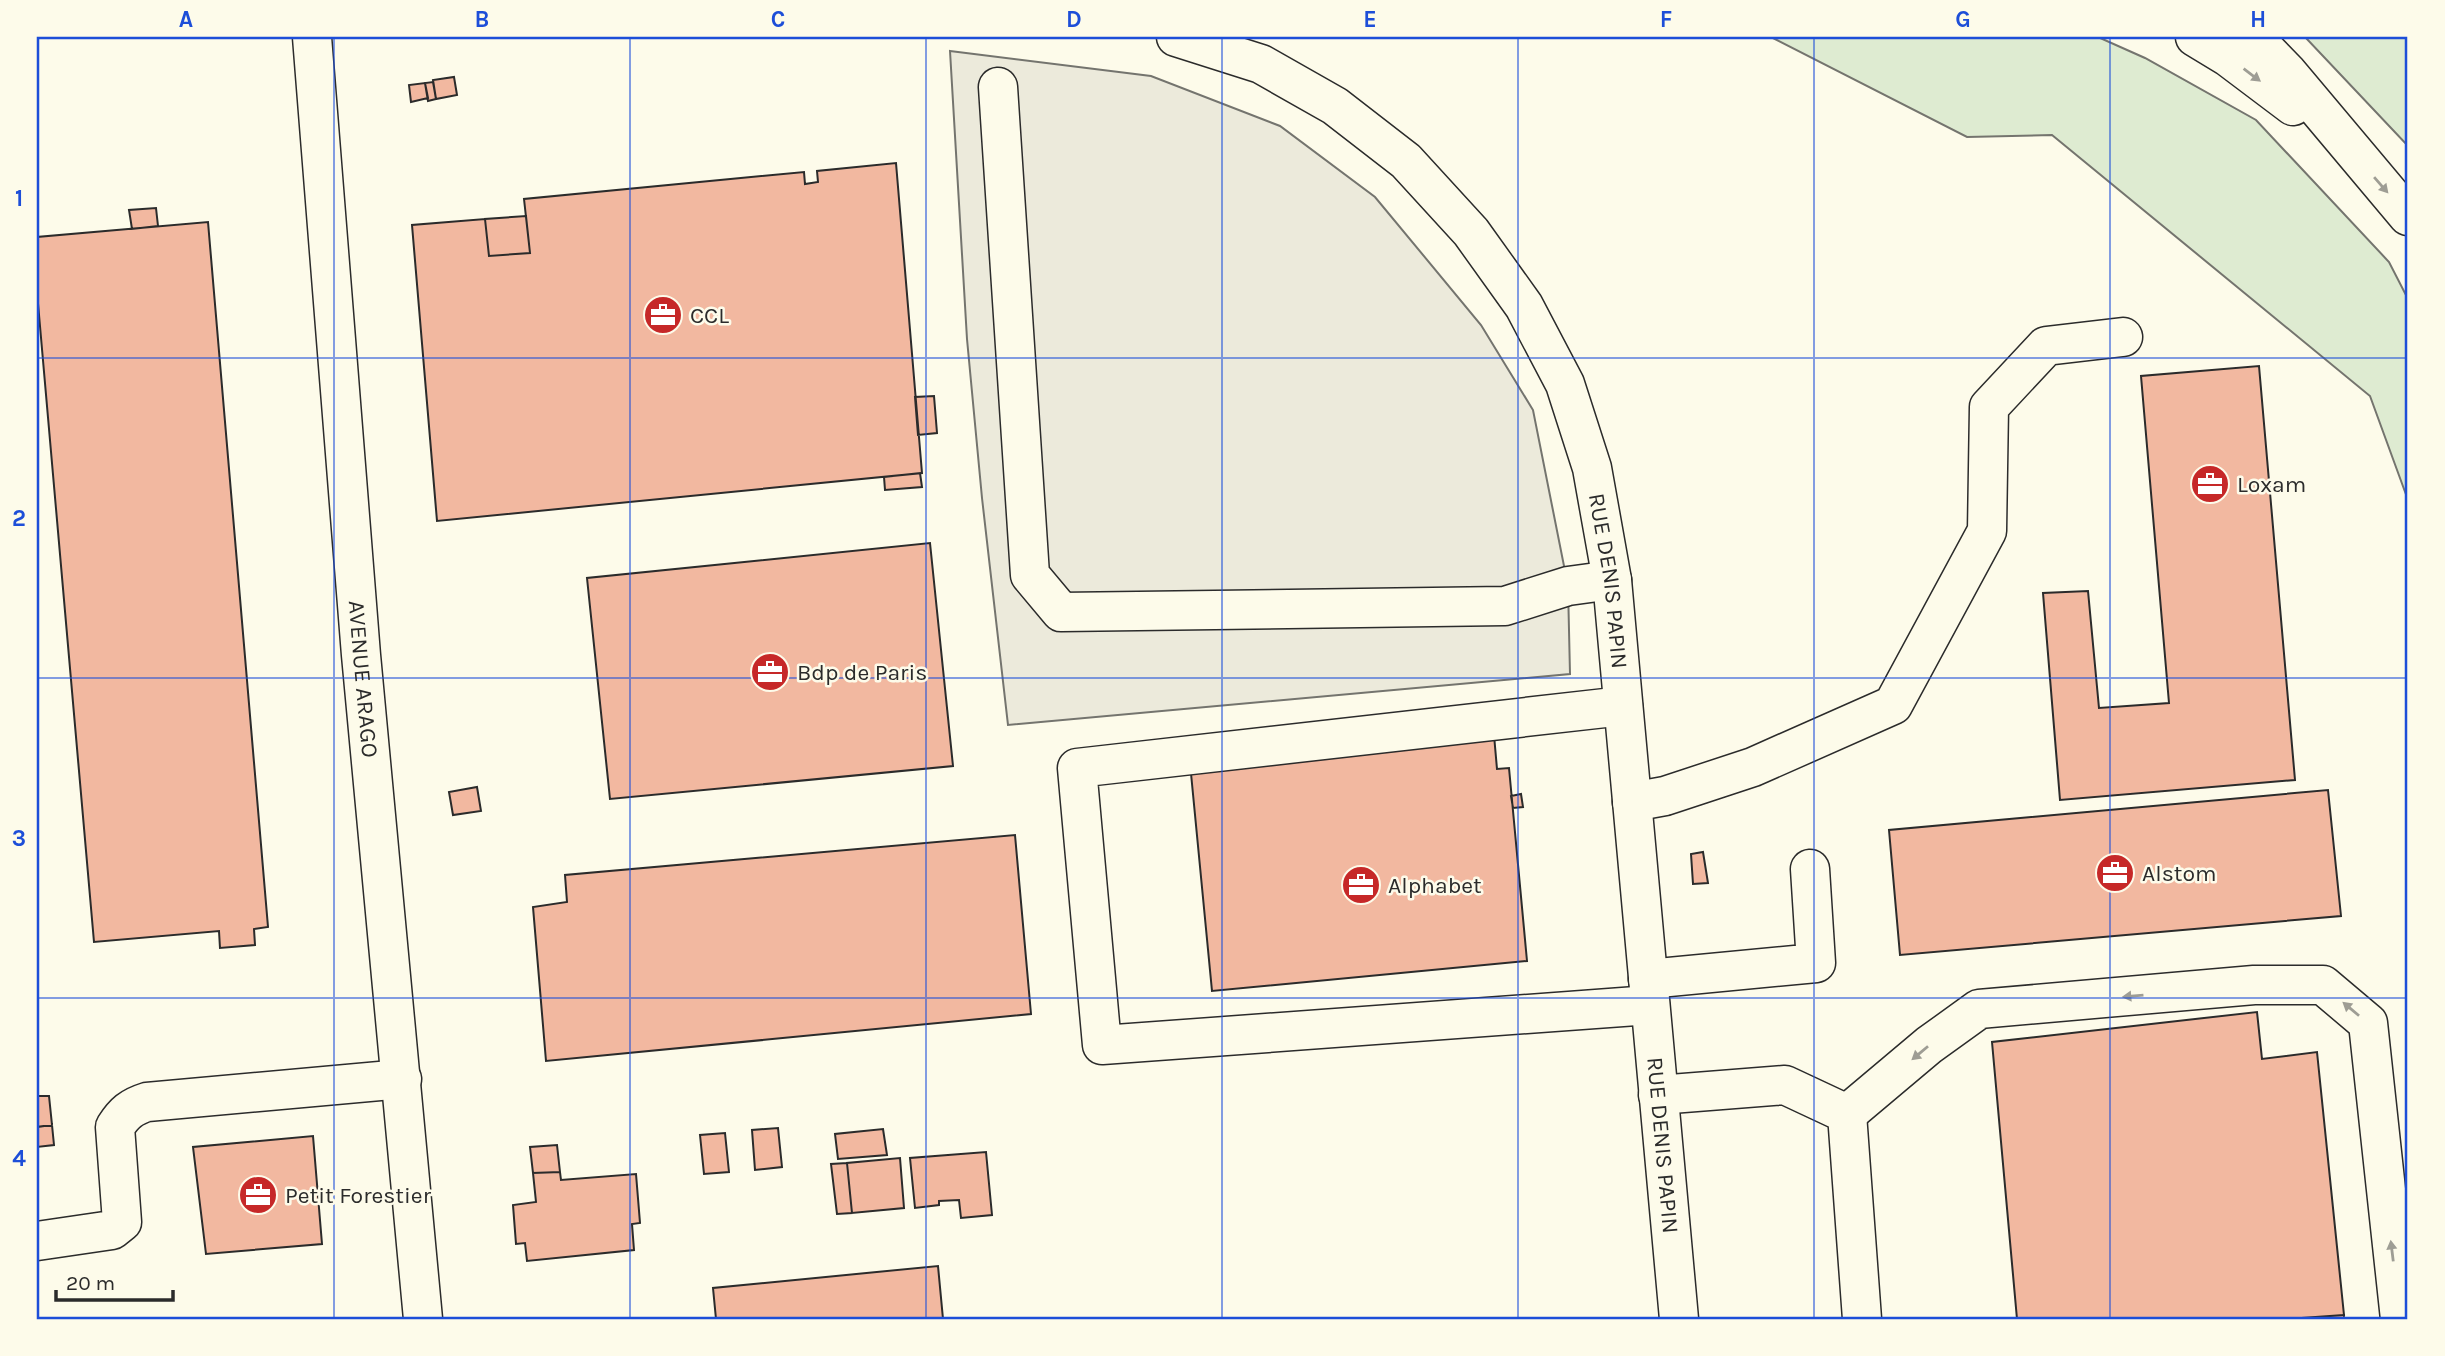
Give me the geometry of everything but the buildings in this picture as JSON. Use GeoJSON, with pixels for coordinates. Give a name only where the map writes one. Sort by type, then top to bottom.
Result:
{"type":"FeatureCollection","features":[{"type":"Feature","properties":{"kind":"main road","name":"AVENUE ARAGO"},"geometry":{"type":"LineString","coordinates":[[312,37],[361,655],[423,1319]]}},
{"type":"Feature","properties":{"kind":"main road","name":"RUE DENIS PAPIN"},"geometry":{"type":"LineString","coordinates":[[1176,37],[1261,64],[1335,106],[1406,161],[1471,232],[1524,306],[1566,384],[1592,468],[1612,580],[1679,1319]]}},
{"type":"Feature","properties":{"kind":"main road"},"geometry":{"type":"LineString","coordinates":[[2195,37],[2237,64],[2355,154]]}},
{"type":"Feature","properties":{"kind":"main road"},"geometry":{"type":"LineString","coordinates":[[2253,37],[2287,72],[2408,216]]}},
{"type":"Feature","properties":{"kind":"main road"},"geometry":{"type":"LineString","coordinates":[[998,87],[1030,575],[1061,612],[1505,606],[1568,586],[1612,580]]}},
{"type":"Feature","properties":{"kind":"main road"},"geometry":{"type":"LineString","coordinates":[[1632,802],[1665,796],[1753,767],[1893,705],[1987,531],[1989,407],[2046,346],[2123,338]]}},
{"type":"Feature","properties":{"kind":"main road"},"geometry":{"type":"LineString","coordinates":[[1623,706],[1077,768],[1102,1045],[1649,992],[1816,963],[1810,869]]}},
{"type":"Feature","properties":{"kind":"main road"},"geometry":{"type":"LineString","coordinates":[[1847,1114],[1930,1045],[1979,1009],[2254,985],[2323,985],[2368,1023],[2400,1319]]}},
{"type":"Feature","properties":{"kind":"main road"},"geometry":{"type":"LineString","coordinates":[[37,1241],[112,1230],[122,1222],[115,1127],[122,1115],[132,1106],[147,1102],[402,1079]]}},
{"type":"Feature","properties":{"kind":"main road"},"geometry":{"type":"LineString","coordinates":[[1658,1095],[1785,1085],[1847,1114]]}},
{"type":"Feature","properties":{"kind":"main road"},"geometry":{"type":"LineString","coordinates":[[1847,1114],[1862,1319]]}},
{"type":"Feature","properties":{"kind":"green space"},"geometry":{"type":"Polygon","coordinates":[[[1771,37],[2098,37],[2145,58],[2256,120],[2389,262],[2408,299],[2408,500],[2370,396],[2052,135],[1967,137],[1771,37]]]}},
{"type":"Feature","properties":{"kind":"green space"},"geometry":{"type":"Polygon","coordinates":[[[2305,37],[2408,37],[2408,146],[2305,37]]]}},
{"type":"Feature","properties":{"kind":"shaded area"},"geometry":{"type":"Polygon","coordinates":[[[950,51],[1151,76],[1280,126],[1375,197],[1481,325],[1533,410],[1568,586],[1570,674],[1008,725],[967,339],[950,51]]]}},
{"type":"Feature","properties":{"kind":"place","name":"CCL"},"geometry":{"type":"Point","coordinates":[663,315]}},
{"type":"Feature","properties":{"kind":"place","name":"Loxam"},"geometry":{"type":"Point","coordinates":[2210,484]}},
{"type":"Feature","properties":{"kind":"place","name":"Bdp de Paris"},"geometry":{"type":"Point","coordinates":[770,672]}},
{"type":"Feature","properties":{"kind":"place","name":"Alstom"},"geometry":{"type":"Point","coordinates":[2115,873]}},
{"type":"Feature","properties":{"kind":"place","name":"Alphabet"},"geometry":{"type":"Point","coordinates":[1361,885]}},
{"type":"Feature","properties":{"kind":"place","name":"Petit Forestier"},"geometry":{"type":"Point","coordinates":[258,1195]}}]}
